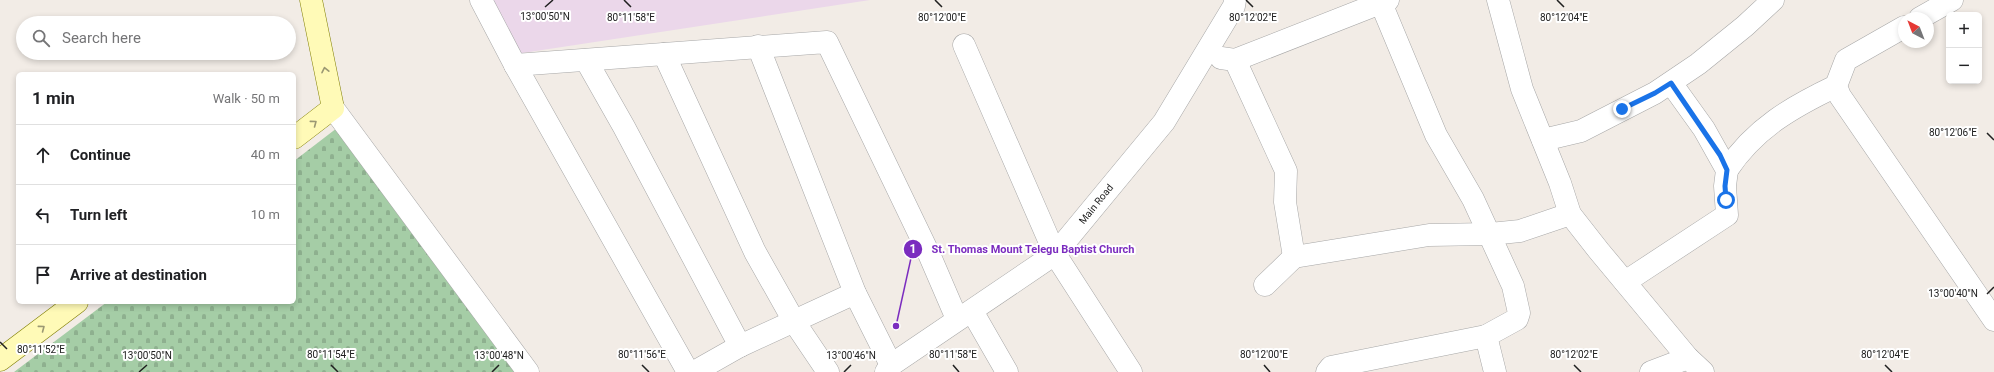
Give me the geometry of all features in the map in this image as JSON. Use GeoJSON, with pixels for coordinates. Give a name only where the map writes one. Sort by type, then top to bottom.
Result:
{"type":"FeatureCollection","features":[{"type":"Feature","properties":{"kind":"main road"},"geometry":{"type":"LineString","coordinates":[[296,136],[333,108],[311,0]]}},
{"type":"Feature","properties":{"kind":"main road"},"geometry":{"type":"LineString","coordinates":[[0,360],[74,304]]}},
{"type":"Feature","properties":{"kind":"street"},"geometry":{"type":"LineString","coordinates":[[481,0],[515,65],[688,372]]}},
{"type":"Feature","properties":{"kind":"street","name":"Main Road"},"geometry":{"type":"LineString","coordinates":[[888,369],[1055,254],[1164,122],[1203,55],[1234,6],[1234,0]]}},
{"type":"Feature","properties":{"kind":"street"},"geometry":{"type":"LineString","coordinates":[[1498,0],[1522,89],[1543,140],[1570,214],[1624,282],[1688,358],[1703,372]]}},
{"type":"Feature","properties":{"kind":"street"},"geometry":{"type":"LineString","coordinates":[[1543,140],[1581,131],[1655,93],[1698,64],[1745,26],[1773,0]]}},
{"type":"Feature","properties":{"kind":"street"},"geometry":{"type":"LineString","coordinates":[[1931,12],[1952,0]]}},
{"type":"Feature","properties":{"kind":"street"},"geometry":{"type":"LineString","coordinates":[[1203,55],[1235,60],[1385,2],[1436,135],[1473,199],[1513,286],[1519,313],[1515,322],[1486,336],[1331,367],[1327,372]]}},
{"type":"Feature","properties":{"kind":"street"},"geometry":{"type":"LineString","coordinates":[[1898,30],[1846,60],[1836,86],[1840,96],[1994,320]]}},
{"type":"Feature","properties":{"kind":"street"},"geometry":{"type":"LineString","coordinates":[[515,65],[827,42],[929,254],[965,315],[1007,372]]}},
{"type":"Feature","properties":{"kind":"street"},"geometry":{"type":"LineString","coordinates":[[758,46],[855,293],[888,369]]}},
{"type":"Feature","properties":{"kind":"street"},"geometry":{"type":"LineString","coordinates":[[964,46],[1055,254],[1131,372]]}},
{"type":"Feature","properties":{"kind":"street"},"geometry":{"type":"LineString","coordinates":[[664,54],[755,252],[795,323],[828,372]]}},
{"type":"Feature","properties":{"kind":"street"},"geometry":{"type":"LineString","coordinates":[[586,60],[624,127],[740,346]]}},
{"type":"Feature","properties":{"kind":"street"},"geometry":{"type":"LineString","coordinates":[[1235,60],[1286,171],[1285,202],[1294,257]]}},
{"type":"Feature","properties":{"kind":"street"},"geometry":{"type":"LineString","coordinates":[[1671,83],[1704,129],[1727,170]]}},
{"type":"Feature","properties":{"kind":"street"},"geometry":{"type":"LineString","coordinates":[[1624,282],[1727,215],[1725,186],[1727,170],[1740,151],[1775,119],[1802,102],[1836,86]]}},
{"type":"Feature","properties":{"kind":"street"},"geometry":{"type":"LineString","coordinates":[[333,108],[528,372]]}},
{"type":"Feature","properties":{"kind":"street"},"geometry":{"type":"LineString","coordinates":[[1265,285],[1294,257],[1429,235],[1490,234],[1520,231],[1570,214]]}},
{"type":"Feature","properties":{"kind":"street"},"geometry":{"type":"LineString","coordinates":[[694,372],[740,346],[795,323],[855,293]]}},
{"type":"Feature","properties":{"kind":"street"},"geometry":{"type":"LineString","coordinates":[[1486,336],[1495,372]]}},
{"type":"Feature","properties":{"kind":"street"},"geometry":{"type":"LineString","coordinates":[[1651,372],[1688,358]]}},
{"type":"Feature","properties":{"kind":"shaded area"},"geometry":{"type":"Polygon","coordinates":[[[485,0],[870,0],[516,54],[485,0]]]}},
{"type":"Feature","properties":{"kind":"green space"},"geometry":{"type":"Polygon","coordinates":[[[337,128],[520,372],[14,372],[104,304],[296,304],[296,159],[337,128]]]}},
{"type":"Feature","properties":{"kind":"place","name":"St. Thomas Mount Telegu Baptist Church"},"geometry":{"type":"Point","coordinates":[896,326]}},
{"type":"Feature","properties":{"kind":"route"},"geometry":{"type":"LineString","coordinates":[[1622,109],[1655,93],[1671,83],[1704,129],[1720,155],[1727,170],[1725,186],[1726,200]]}}]}
